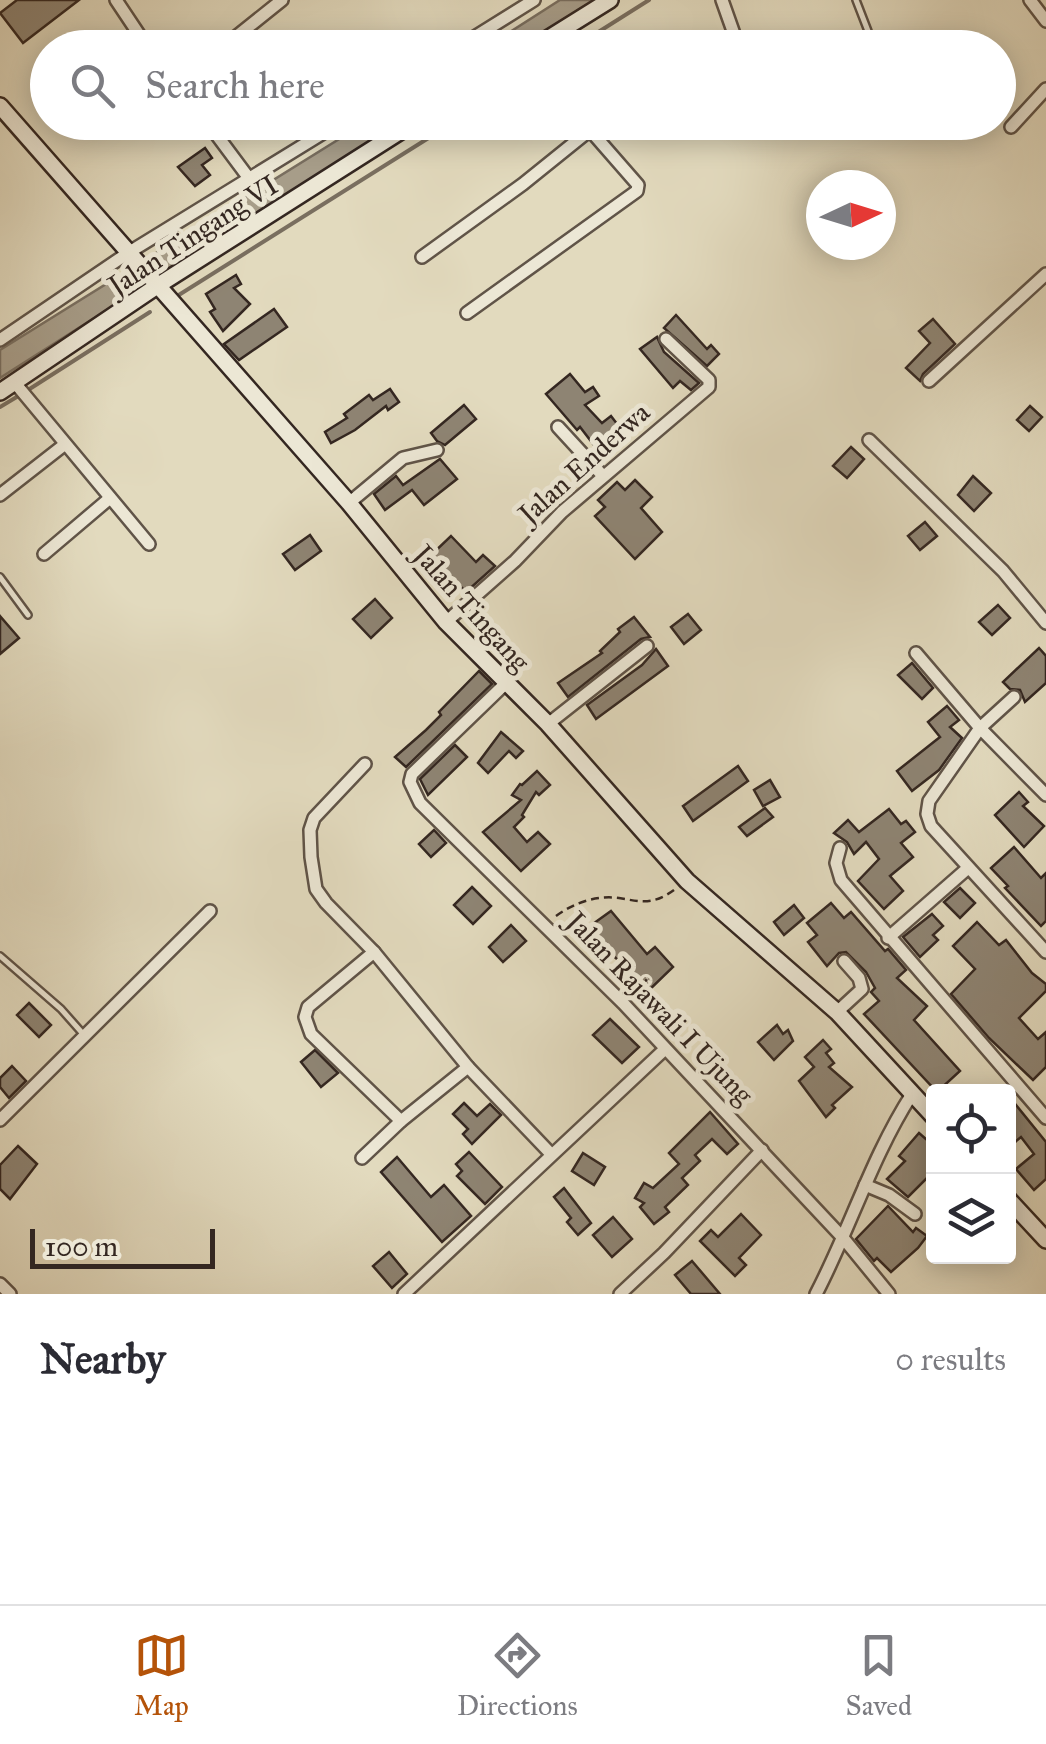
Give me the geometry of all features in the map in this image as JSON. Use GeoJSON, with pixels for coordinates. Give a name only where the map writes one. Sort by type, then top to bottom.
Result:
{"type":"FeatureCollection","features":[{"type":"Feature","properties":{"kind":"main road"},"geometry":{"type":"LineString","coordinates":[[562,30],[610,0]]}},
{"type":"Feature","properties":{"kind":"main road","name":"Jalan Tingang"},"geometry":{"type":"LineString","coordinates":[[0,106],[349,503],[446,622],[548,724],[687,880],[837,1012],[926,1109]]}},
{"type":"Feature","properties":{"kind":"main road","name":"Jalan Tingang VI"},"geometry":{"type":"LineString","coordinates":[[0,392],[154,283],[385,140]]}},
{"type":"Feature","properties":{"kind":"main road"},"geometry":{"type":"LineString","coordinates":[[1016,1208],[1046,1240]]}},
{"type":"Feature","properties":{"kind":"street"},"geometry":{"type":"LineString","coordinates":[[116,0],[136,30]]}},
{"type":"Feature","properties":{"kind":"street"},"geometry":{"type":"LineString","coordinates":[[244,30],[282,0]]}},
{"type":"Feature","properties":{"kind":"street"},"geometry":{"type":"LineString","coordinates":[[486,30],[534,0]]}},
{"type":"Feature","properties":{"kind":"street"},"geometry":{"type":"LineString","coordinates":[[722,0],[732,30]]}},
{"type":"Feature","properties":{"kind":"street"},"geometry":{"type":"LineString","coordinates":[[1030,0],[1046,21]]}},
{"type":"Feature","properties":{"kind":"street"},"geometry":{"type":"LineString","coordinates":[[1016,123],[1046,89]]}},
{"type":"Feature","properties":{"kind":"street"},"geometry":{"type":"LineString","coordinates":[[220,140],[248,177]]}},
{"type":"Feature","properties":{"kind":"street"},"geometry":{"type":"LineString","coordinates":[[0,340],[133,258],[248,177],[311,140]]}},
{"type":"Feature","properties":{"kind":"street"},"geometry":{"type":"LineString","coordinates":[[422,257],[524,184],[571,140]]}},
{"type":"Feature","properties":{"kind":"street"},"geometry":{"type":"LineString","coordinates":[[467,313],[637,191],[638,184],[599,140]]}},
{"type":"Feature","properties":{"kind":"street"},"geometry":{"type":"LineString","coordinates":[[930,381],[1046,274]]}},
{"type":"Feature","properties":{"kind":"street","name":"Jalan Enderwa"},"geometry":{"type":"LineString","coordinates":[[446,622],[603,476],[709,387],[709,380],[666,339]]}},
{"type":"Feature","properties":{"kind":"street"},"geometry":{"type":"LineString","coordinates":[[15,383],[149,544]]}},
{"type":"Feature","properties":{"kind":"street"},"geometry":{"type":"LineString","coordinates":[[558,428],[603,476]]}},
{"type":"Feature","properties":{"kind":"street"},"geometry":{"type":"LineString","coordinates":[[868,440],[1004,571],[1046,623]]}},
{"type":"Feature","properties":{"kind":"street"},"geometry":{"type":"LineString","coordinates":[[0,495],[64,445]]}},
{"type":"Feature","properties":{"kind":"street"},"geometry":{"type":"LineString","coordinates":[[349,503],[403,458],[438,450]]}},
{"type":"Feature","properties":{"kind":"street"},"geometry":{"type":"LineString","coordinates":[[44,554],[110,498]]}},
{"type":"Feature","properties":{"kind":"street"},"geometry":{"type":"LineString","coordinates":[[548,724],[646,646]]}},
{"type":"Feature","properties":{"kind":"street"},"geometry":{"type":"LineString","coordinates":[[916,653],[980,728],[1046,795]]}},
{"type":"Feature","properties":{"kind":"street","name":"Jalan Rajawali I Ujung"},"geometry":{"type":"LineString","coordinates":[[505,684],[412,774],[412,789],[433,817],[624,1003],[844,1239],[889,1294]]}},
{"type":"Feature","properties":{"kind":"street"},"geometry":{"type":"LineString","coordinates":[[1014,697],[980,728],[929,800],[927,814],[930,826],[1046,952]]}},
{"type":"Feature","properties":{"kind":"street"},"geometry":{"type":"LineString","coordinates":[[365,764],[314,818],[310,830],[316,889],[468,1066],[550,1154]]}},
{"type":"Feature","properties":{"kind":"street"},"geometry":{"type":"LineString","coordinates":[[840,848],[836,863],[841,880],[1046,1118]]}},
{"type":"Feature","properties":{"kind":"street"},"geometry":{"type":"LineString","coordinates":[[888,938],[968,868]]}},
{"type":"Feature","properties":{"kind":"street"},"geometry":{"type":"LineString","coordinates":[[0,1120],[210,912]]}},
{"type":"Feature","properties":{"kind":"street"},"geometry":{"type":"LineString","coordinates":[[374,952],[308,1007],[304,1017],[311,1034],[401,1121]]}},
{"type":"Feature","properties":{"kind":"street"},"geometry":{"type":"LineString","coordinates":[[837,1012],[862,989],[859,978],[844,961]]}},
{"type":"Feature","properties":{"kind":"street"},"geometry":{"type":"LineString","coordinates":[[404,1294],[664,1050]]}},
{"type":"Feature","properties":{"kind":"street"},"geometry":{"type":"LineString","coordinates":[[362,1158],[468,1066]]}},
{"type":"Feature","properties":{"kind":"street"},"geometry":{"type":"LineString","coordinates":[[816,1294],[912,1094]]}},
{"type":"Feature","properties":{"kind":"street"},"geometry":{"type":"LineString","coordinates":[[620,1294],[762,1150]]}},
{"type":"Feature","properties":{"kind":"street"},"geometry":{"type":"LineString","coordinates":[[866,1184],[890,1194],[914,1214]]}},
{"type":"Feature","properties":{"kind":"street"},"geometry":{"type":"LineString","coordinates":[[0,1284],[10,1294]]}},
{"type":"Feature","properties":{"kind":"lane"},"geometry":{"type":"LineString","coordinates":[[856,0],[868,30]]}},
{"type":"Feature","properties":{"kind":"lane"},"geometry":{"type":"LineString","coordinates":[[0,577],[28,616]]}},
{"type":"Feature","properties":{"kind":"lane"},"geometry":{"type":"LineString","coordinates":[[0,956],[61,1009],[86,1038]]}},
{"type":"Feature","properties":{"kind":"path"},"geometry":{"type":"LineString","coordinates":[[545,924],[583,900],[617,898],[651,903],[687,880]]}},
{"type":"Feature","properties":{"kind":"shaded area"},"geometry":{"type":"Polygon","coordinates":[[[560,0],[595,0],[547,30],[513,30],[560,0]]]}},
{"type":"Feature","properties":{"kind":"shaded area"},"geometry":{"type":"Polygon","coordinates":[[[338,140],[374,140],[0,378],[0,350],[338,140]]]}},
{"type":"Feature","properties":{"kind":"building"},"geometry":{"type":"Polygon","coordinates":[[[17,0],[79,0],[40,30],[30,30],[30,38],[23,43],[0,13],[17,0]]]}},
{"type":"Feature","properties":{"kind":"building"},"geometry":{"type":"Polygon","coordinates":[[[205,148],[212,158],[202,165],[210,175],[195,186],[178,167],[205,148]]]}},
{"type":"Feature","properties":{"kind":"building"},"geometry":{"type":"Polygon","coordinates":[[[236,275],[241,284],[234,288],[250,304],[223,331],[210,312],[215,309],[206,294],[236,275]]]}},
{"type":"Feature","properties":{"kind":"building"},"geometry":{"type":"Polygon","coordinates":[[[274,309],[287,327],[239,360],[224,344],[274,309]]]}},
{"type":"Feature","properties":{"kind":"building"},"geometry":{"type":"Polygon","coordinates":[[[676,315],[707,349],[711,345],[719,354],[707,366],[664,328],[676,315]]]}},
{"type":"Feature","properties":{"kind":"building"},"geometry":{"type":"Polygon","coordinates":[[[933,319],[955,344],[920,381],[906,368],[930,343],[919,331],[933,319]]]}},
{"type":"Feature","properties":{"kind":"building"},"geometry":{"type":"Polygon","coordinates":[[[657,337],[664,352],[699,383],[691,390],[680,381],[673,388],[640,349],[657,337]]]}},
{"type":"Feature","properties":{"kind":"building"},"geometry":{"type":"Polygon","coordinates":[[[570,374],[585,392],[593,387],[599,396],[585,405],[602,423],[611,416],[624,433],[600,453],[546,394],[570,374]]]}},
{"type":"Feature","properties":{"kind":"building"},"geometry":{"type":"Polygon","coordinates":[[[390,389],[399,402],[388,410],[386,406],[331,443],[325,432],[347,418],[344,414],[369,395],[373,400],[390,389]]]}},
{"type":"Feature","properties":{"kind":"building"},"geometry":{"type":"Polygon","coordinates":[[[464,405],[476,419],[445,445],[437,441],[431,433],[464,405]]]}},
{"type":"Feature","properties":{"kind":"building"},"geometry":{"type":"Polygon","coordinates":[[[1030,406],[1042,417],[1029,431],[1017,420],[1030,406]]]}},
{"type":"Feature","properties":{"kind":"building"},"geometry":{"type":"Polygon","coordinates":[[[851,447],[864,459],[847,478],[833,466],[851,447]]]}},
{"type":"Feature","properties":{"kind":"building"},"geometry":{"type":"Polygon","coordinates":[[[440,459],[457,479],[424,505],[412,490],[385,510],[374,494],[396,476],[403,485],[440,459]]]}},
{"type":"Feature","properties":{"kind":"building"},"geometry":{"type":"Polygon","coordinates":[[[973,476],[991,493],[974,511],[958,495],[973,476]]]}},
{"type":"Feature","properties":{"kind":"building"},"geometry":{"type":"Polygon","coordinates":[[[635,480],[652,497],[641,508],[662,532],[635,559],[595,516],[605,507],[598,500],[617,482],[625,490],[635,480]]]}},
{"type":"Feature","properties":{"kind":"building"},"geometry":{"type":"Polygon","coordinates":[[[925,522],[937,536],[920,550],[908,536],[925,522]]]}},
{"type":"Feature","properties":{"kind":"building"},"geometry":{"type":"Polygon","coordinates":[[[310,535],[321,551],[295,570],[283,554],[310,535]]]}},
{"type":"Feature","properties":{"kind":"building"},"geometry":{"type":"Polygon","coordinates":[[[451,536],[476,562],[483,555],[495,566],[466,592],[430,556],[451,536]]]}},
{"type":"Feature","properties":{"kind":"building"},"geometry":{"type":"Polygon","coordinates":[[[375,599],[392,618],[371,638],[353,619],[375,599]]]}},
{"type":"Feature","properties":{"kind":"building"},"geometry":{"type":"Polygon","coordinates":[[[998,605],[1010,618],[992,635],[979,622],[998,605]]]}},
{"type":"Feature","properties":{"kind":"building"},"geometry":{"type":"Polygon","coordinates":[[[688,614],[701,630],[684,644],[671,627],[688,614]]]}},
{"type":"Feature","properties":{"kind":"building"},"geometry":{"type":"Polygon","coordinates":[[[0,616],[19,638],[0,654],[0,616]]]}},
{"type":"Feature","properties":{"kind":"building"},"geometry":{"type":"Polygon","coordinates":[[[634,617],[650,637],[641,639],[568,697],[558,683],[602,653],[620,632],[618,629],[634,617]]]}},
{"type":"Feature","properties":{"kind":"building"},"geometry":{"type":"Polygon","coordinates":[[[1039,648],[1046,656],[1046,683],[1025,702],[1020,690],[1010,689],[1003,682],[1039,648]]]}},
{"type":"Feature","properties":{"kind":"building"},"geometry":{"type":"Polygon","coordinates":[[[656,649],[668,666],[596,719],[587,705],[642,665],[656,649]]]}},
{"type":"Feature","properties":{"kind":"building"},"geometry":{"type":"Polygon","coordinates":[[[912,663],[933,688],[922,699],[898,675],[912,663]]]}},
{"type":"Feature","properties":{"kind":"building"},"geometry":{"type":"Polygon","coordinates":[[[479,671],[492,684],[406,767],[395,757],[441,715],[439,712],[479,671]]]}},
{"type":"Feature","properties":{"kind":"building"},"geometry":{"type":"Polygon","coordinates":[[[947,706],[959,720],[950,727],[962,738],[939,770],[912,791],[897,771],[940,737],[928,722],[947,706]]]}},
{"type":"Feature","properties":{"kind":"building"},"geometry":{"type":"Polygon","coordinates":[[[501,732],[523,751],[516,758],[509,751],[488,773],[478,763],[501,732]]]}},
{"type":"Feature","properties":{"kind":"building"},"geometry":{"type":"Polygon","coordinates":[[[455,745],[467,757],[428,795],[420,779],[455,745]]]}},
{"type":"Feature","properties":{"kind":"building"},"geometry":{"type":"Polygon","coordinates":[[[738,766],[748,781],[693,821],[683,806],[738,766]]]}},
{"type":"Feature","properties":{"kind":"building"},"geometry":{"type":"Polygon","coordinates":[[[537,771],[550,785],[539,795],[536,792],[524,817],[514,827],[527,842],[538,832],[550,844],[521,871],[483,832],[521,800],[512,795],[537,771]]]}},
{"type":"Feature","properties":{"kind":"building"},"geometry":{"type":"Polygon","coordinates":[[[770,780],[780,797],[763,806],[754,790],[770,780]]]}},
{"type":"Feature","properties":{"kind":"building"},"geometry":{"type":"Polygon","coordinates":[[[1019,792],[1028,802],[1023,806],[1044,826],[1024,847],[995,815],[1019,792]]]}},
{"type":"Feature","properties":{"kind":"building"},"geometry":{"type":"Polygon","coordinates":[[[765,808],[773,817],[747,836],[739,827],[765,808]]]}},
{"type":"Feature","properties":{"kind":"building"},"geometry":{"type":"Polygon","coordinates":[[[889,809],[901,824],[906,821],[915,832],[901,843],[913,857],[890,876],[903,891],[884,909],[858,881],[879,859],[866,842],[854,854],[847,842],[834,833],[848,820],[859,832],[889,809]]]}},
{"type":"Feature","properties":{"kind":"building"},"geometry":{"type":"Polygon","coordinates":[[[434,830],[446,843],[431,857],[419,844],[434,830]]]}},
{"type":"Feature","properties":{"kind":"building"},"geometry":{"type":"Polygon","coordinates":[[[1014,847],[1041,878],[1046,873],[1046,921],[1041,926],[991,868],[1014,847]]]}},
{"type":"Feature","properties":{"kind":"building"},"geometry":{"type":"Polygon","coordinates":[[[472,887],[491,906],[473,924],[454,905],[472,887]]]}},
{"type":"Feature","properties":{"kind":"building"},"geometry":{"type":"Polygon","coordinates":[[[960,888],[975,903],[960,918],[944,902],[960,888]]]}},
{"type":"Feature","properties":{"kind":"building"},"geometry":{"type":"Polygon","coordinates":[[[831,903],[844,918],[851,912],[906,970],[897,978],[927,1006],[914,1020],[960,1071],[946,1084],[930,1084],[864,1014],[879,1001],[871,992],[875,988],[866,972],[846,952],[839,953],[827,966],[808,942],[817,935],[807,923],[831,903]]]}},
{"type":"Feature","properties":{"kind":"building"},"geometry":{"type":"Polygon","coordinates":[[[794,905],[804,918],[784,935],[774,922],[794,905]]]}},
{"type":"Feature","properties":{"kind":"building"},"geometry":{"type":"Polygon","coordinates":[[[611,911],[647,954],[655,947],[673,967],[642,997],[623,976],[630,970],[599,944],[590,926],[611,911]]]}},
{"type":"Feature","properties":{"kind":"building"},"geometry":{"type":"Polygon","coordinates":[[[932,914],[943,926],[933,935],[938,940],[920,957],[903,937],[932,914]]]}},
{"type":"Feature","properties":{"kind":"building"},"geometry":{"type":"Polygon","coordinates":[[[977,922],[999,945],[1006,940],[1046,984],[1046,991],[1019,1018],[1038,1039],[1046,1032],[1046,1067],[1033,1080],[951,994],[975,969],[953,946],[977,922]]]}},
{"type":"Feature","properties":{"kind":"building"},"geometry":{"type":"Polygon","coordinates":[[[511,925],[526,941],[503,962],[489,947],[511,925]]]}},
{"type":"Feature","properties":{"kind":"building"},"geometry":{"type":"Polygon","coordinates":[[[29,1003],[51,1025],[39,1037],[17,1015],[29,1003]]]}},
{"type":"Feature","properties":{"kind":"building"},"geometry":{"type":"Polygon","coordinates":[[[610,1019],[639,1047],[622,1063],[593,1035],[610,1019]]]}},
{"type":"Feature","properties":{"kind":"building"},"geometry":{"type":"Polygon","coordinates":[[[777,1025],[783,1034],[788,1030],[793,1041],[774,1060],[758,1042],[777,1025]]]}},
{"type":"Feature","properties":{"kind":"building"},"geometry":{"type":"Polygon","coordinates":[[[823,1040],[831,1049],[826,1053],[834,1063],[829,1067],[852,1087],[832,1105],[835,1108],[826,1117],[799,1081],[814,1067],[805,1057],[823,1040]]]}},
{"type":"Feature","properties":{"kind":"building"},"geometry":{"type":"Polygon","coordinates":[[[315,1050],[338,1073],[321,1087],[301,1062],[315,1050]]]}},
{"type":"Feature","properties":{"kind":"building"},"geometry":{"type":"Polygon","coordinates":[[[12,1066],[26,1081],[9,1098],[0,1087],[0,1078],[12,1066]]]}},
{"type":"Feature","properties":{"kind":"building"},"geometry":{"type":"Polygon","coordinates":[[[464,1103],[477,1116],[490,1104],[501,1115],[472,1144],[463,1134],[468,1129],[453,1114],[464,1103]]]}},
{"type":"Feature","properties":{"kind":"building"},"geometry":{"type":"Polygon","coordinates":[[[1016,1105],[1046,1142],[1046,1179],[1034,1190],[1016,1169],[1034,1154],[1021,1137],[1016,1141],[1016,1105]]]}},
{"type":"Feature","properties":{"kind":"building"},"geometry":{"type":"Polygon","coordinates":[[[710,1112],[738,1144],[727,1154],[712,1139],[695,1155],[700,1161],[682,1178],[688,1185],[665,1207],[669,1212],[654,1224],[640,1207],[644,1203],[635,1198],[644,1183],[653,1188],[679,1164],[669,1153],[710,1112]]]}},
{"type":"Feature","properties":{"kind":"building"},"geometry":{"type":"Polygon","coordinates":[[[919,1133],[926,1139],[926,1179],[908,1197],[887,1179],[905,1161],[899,1156],[919,1133]]]}},
{"type":"Feature","properties":{"kind":"building"},"geometry":{"type":"Polygon","coordinates":[[[18,1146],[37,1164],[10,1199],[0,1189],[0,1165],[18,1146]]]}},
{"type":"Feature","properties":{"kind":"building"},"geometry":{"type":"Polygon","coordinates":[[[469,1152],[502,1187],[485,1204],[457,1176],[462,1171],[456,1164],[469,1152]]]}},
{"type":"Feature","properties":{"kind":"building"},"geometry":{"type":"Polygon","coordinates":[[[583,1153],[605,1167],[594,1185],[572,1171],[583,1153]]]}},
{"type":"Feature","properties":{"kind":"building"},"geometry":{"type":"Polygon","coordinates":[[[397,1157],[431,1197],[444,1185],[471,1216],[442,1242],[381,1172],[397,1157]]]}},
{"type":"Feature","properties":{"kind":"building"},"geometry":{"type":"Polygon","coordinates":[[[564,1188],[591,1223],[578,1235],[567,1222],[571,1218],[554,1197],[564,1188]]]}},
{"type":"Feature","properties":{"kind":"building"},"geometry":{"type":"Polygon","coordinates":[[[888,1206],[913,1232],[916,1228],[926,1235],[891,1272],[877,1258],[874,1261],[856,1239],[888,1206]]]}},
{"type":"Feature","properties":{"kind":"building"},"geometry":{"type":"Polygon","coordinates":[[[741,1214],[761,1235],[739,1258],[746,1265],[735,1276],[700,1241],[711,1230],[718,1237],[741,1214]]]}},
{"type":"Feature","properties":{"kind":"building"},"geometry":{"type":"Polygon","coordinates":[[[613,1217],[632,1239],[612,1257],[593,1235],[613,1217]]]}},
{"type":"Feature","properties":{"kind":"building"},"geometry":{"type":"Polygon","coordinates":[[[389,1252],[407,1274],[392,1288],[373,1266],[389,1252]]]}},
{"type":"Feature","properties":{"kind":"building"},"geometry":{"type":"Polygon","coordinates":[[[692,1261],[720,1294],[691,1294],[675,1275],[692,1261]]]}},
{"type":"Feature","properties":{"kind":"waterway"},"geometry":{"type":"LineString","coordinates":[[602,30],[649,0]]}},
{"type":"Feature","properties":{"kind":"waterway"},"geometry":{"type":"LineString","coordinates":[[174,298],[425,140]]}},
{"type":"Feature","properties":{"kind":"waterway"},"geometry":{"type":"LineString","coordinates":[[28,390],[150,312]]}},
{"type":"Feature","properties":{"kind":"waterway"},"geometry":{"type":"LineString","coordinates":[[0,407],[20,395]]}}]}
